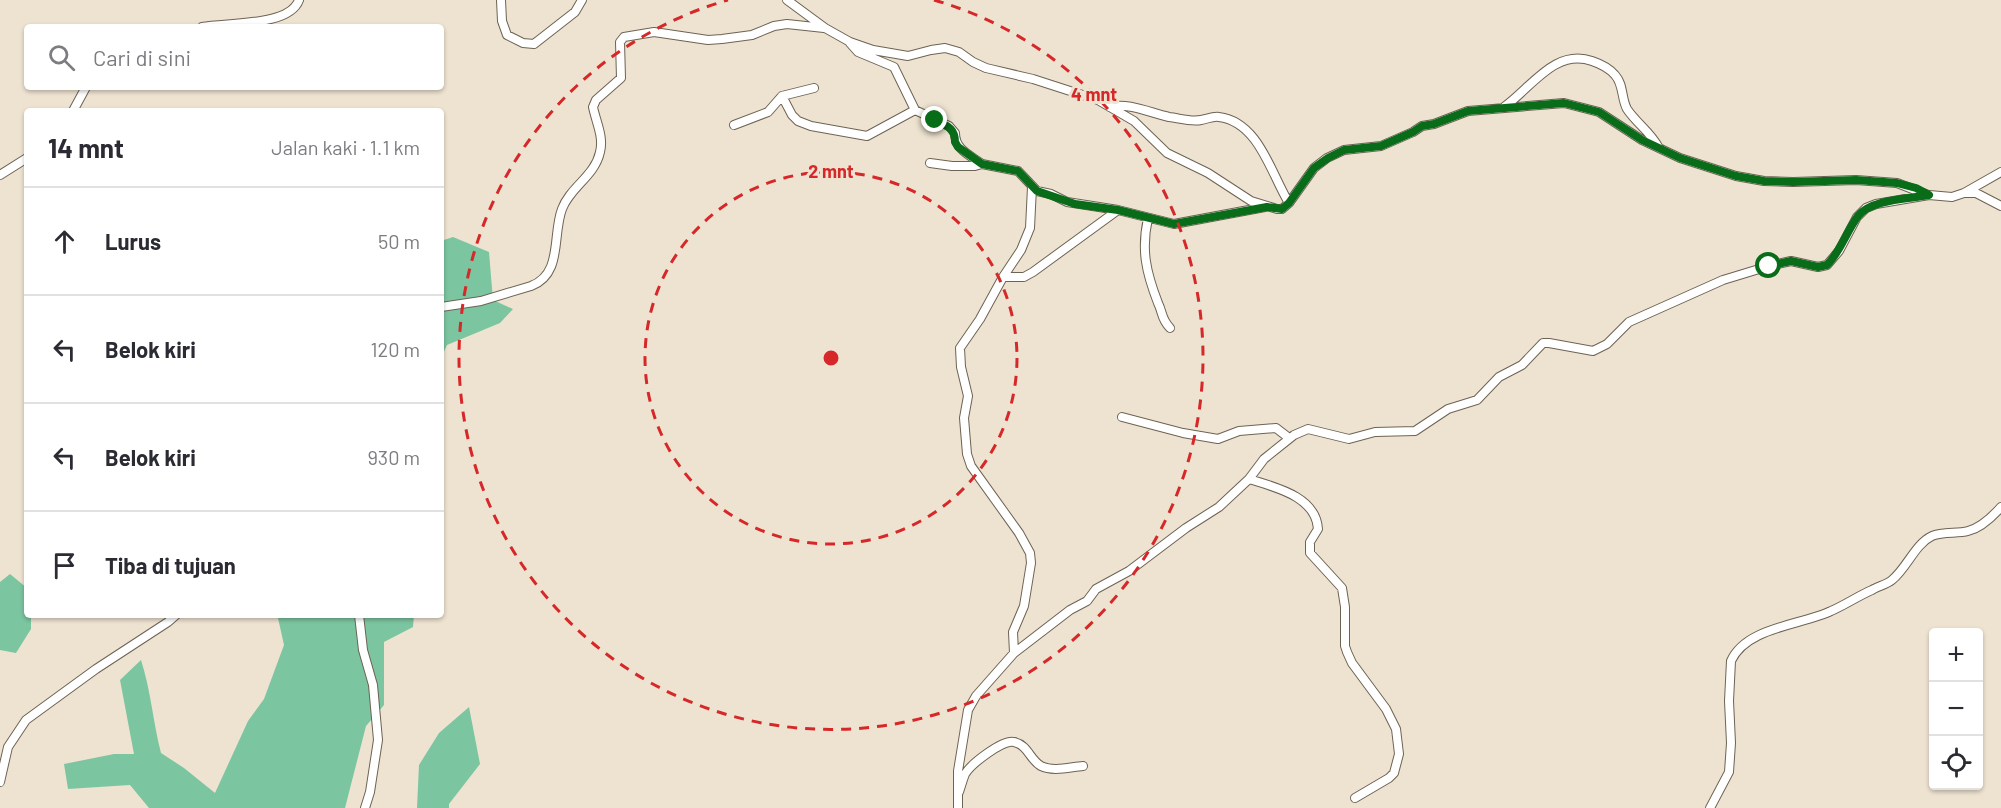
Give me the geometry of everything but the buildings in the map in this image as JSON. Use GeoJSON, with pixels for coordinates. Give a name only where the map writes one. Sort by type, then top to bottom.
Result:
{"type":"FeatureCollection","features":[{"type":"Feature","properties":{"kind":"street"},"geometry":{"type":"LineString","coordinates":[[229,24],[265,20],[284,15],[296,8],[299,0]]}},
{"type":"Feature","properties":{"kind":"street"},"geometry":{"type":"LineString","coordinates":[[501,0],[502,21],[507,35],[523,43],[534,44],[575,12],[582,0]]}},
{"type":"Feature","properties":{"kind":"street"},"geometry":{"type":"LineString","coordinates":[[787,0],[825,28],[850,42],[873,50],[908,56],[931,50],[952,50],[986,68],[1033,79],[1098,100],[1134,121],[1167,153],[1208,173],[1251,201],[1267,207],[1282,209],[1289,203],[1314,168],[1344,150],[1381,146],[1422,126],[1434,124],[1468,111],[1564,103],[1599,112],[1642,140],[1680,158],[1718,170],[1764,181],[1887,182],[1916,188],[1929,195]]}},
{"type":"Feature","properties":{"kind":"street"},"geometry":{"type":"LineString","coordinates":[[444,307],[481,301],[539,284],[548,272],[556,253],[556,232],[563,206],[598,159],[601,137],[593,107],[596,100],[621,78],[620,42],[624,37],[654,33],[708,40],[752,35],[787,24],[825,28]]}},
{"type":"Feature","properties":{"kind":"street"},"geometry":{"type":"LineString","coordinates":[[850,42],[858,52],[894,67],[915,110],[949,126],[955,133],[955,142],[958,147],[982,164],[1018,171],[1037,191],[1075,204],[1118,210],[1174,224],[1267,207]]}},
{"type":"Feature","properties":{"kind":"street"},"geometry":{"type":"LineString","coordinates":[[1502,108],[1560,61],[1573,57],[1586,59],[1604,66],[1617,76],[1622,87],[1622,100],[1634,118],[1652,135],[1659,148]]}},
{"type":"Feature","properties":{"kind":"street"},"geometry":{"type":"LineString","coordinates":[[734,125],[768,112],[782,96],[814,88]]}},
{"type":"Feature","properties":{"kind":"street"},"geometry":{"type":"LineString","coordinates":[[75,108],[84,90]]}},
{"type":"Feature","properties":{"kind":"street"},"geometry":{"type":"LineString","coordinates":[[782,96],[792,115],[798,121],[811,126],[867,136],[915,110]]}},
{"type":"Feature","properties":{"kind":"street"},"geometry":{"type":"LineString","coordinates":[[1110,107],[1128,106],[1146,112],[1190,120],[1217,116],[1233,121],[1257,143],[1289,203]]}},
{"type":"Feature","properties":{"kind":"street"},"geometry":{"type":"LineString","coordinates":[[0,175],[24,160]]}},
{"type":"Feature","properties":{"kind":"street"},"geometry":{"type":"LineString","coordinates":[[930,163],[952,166],[982,164]]}},
{"type":"Feature","properties":{"kind":"street"},"geometry":{"type":"LineString","coordinates":[[957,805],[958,771],[968,710],[976,696],[1014,653],[1070,610],[1088,601],[1096,589],[1129,571],[1186,528],[1220,507],[1249,480],[1264,459],[1289,438],[1308,429],[1349,440],[1375,432],[1415,431],[1448,409],[1477,400],[1499,377],[1522,365],[1543,344],[1549,343],[1593,351],[1607,344],[1629,322],[1723,280],[1791,261],[1818,267],[1827,265],[1839,251],[1857,217],[1866,208],[1876,204],[1929,195],[1952,197],[1964,193],[2001,172]]}},
{"type":"Feature","properties":{"kind":"street"},"geometry":{"type":"LineString","coordinates":[[1014,653],[1014,626],[1024,606],[1031,557],[1019,533],[971,466],[964,418],[968,396],[960,359],[960,348],[1021,250],[1030,228],[1032,187]]}},
{"type":"Feature","properties":{"kind":"street"},"geometry":{"type":"LineString","coordinates":[[1964,193],[1976,194],[2001,206]]}},
{"type":"Feature","properties":{"kind":"street"},"geometry":{"type":"LineString","coordinates":[[1003,278],[1024,277],[1033,272],[1118,210]]}},
{"type":"Feature","properties":{"kind":"street"},"geometry":{"type":"LineString","coordinates":[[1148,218],[1144,252],[1147,268],[1162,318],[1170,328]]}},
{"type":"Feature","properties":{"kind":"street"},"geometry":{"type":"LineString","coordinates":[[1122,417],[1183,433],[1218,439],[1239,431],[1276,428],[1289,438]]}},
{"type":"Feature","properties":{"kind":"street"},"geometry":{"type":"LineString","coordinates":[[1249,480],[1290,493],[1316,516],[1318,528],[1310,542],[1310,549],[1313,556],[1342,588],[1347,652],[1352,663],[1386,709],[1396,729],[1399,754],[1394,773],[1355,798]]}},
{"type":"Feature","properties":{"kind":"street"},"geometry":{"type":"LineString","coordinates":[[1710,808],[1729,772],[1731,743],[1729,701],[1731,661],[1734,656],[1744,646],[1763,634],[1788,624],[1825,614],[1886,584],[1932,536],[1969,531],[1981,525],[2001,507]]}},
{"type":"Feature","properties":{"kind":"street"},"geometry":{"type":"LineString","coordinates":[[0,782],[8,747],[26,720],[96,669],[173,618]]}},
{"type":"Feature","properties":{"kind":"street"},"geometry":{"type":"LineString","coordinates":[[359,618],[363,650],[373,685],[378,740],[370,792],[365,808]]}},
{"type":"Feature","properties":{"kind":"street"},"geometry":{"type":"LineString","coordinates":[[957,805],[966,773],[998,745],[1006,742],[1013,741],[1023,746],[1041,766],[1054,769],[1083,765]]}},
{"type":"Feature","properties":{"kind":"green space"},"geometry":{"type":"Polygon","coordinates":[[[453,237],[489,252],[493,300],[513,309],[500,323],[447,345],[444,352],[444,240],[453,237]]]}},
{"type":"Feature","properties":{"kind":"green space"},"geometry":{"type":"Polygon","coordinates":[[[10,574],[24,586],[24,618],[31,618],[31,629],[16,653],[0,650],[0,582],[10,574]]]}},
{"type":"Feature","properties":{"kind":"green space"},"geometry":{"type":"Polygon","coordinates":[[[278,618],[414,618],[413,627],[384,642],[384,705],[366,726],[345,808],[149,808],[130,785],[68,789],[64,764],[114,754],[134,754],[120,680],[141,660],[161,753],[215,793],[248,721],[264,699],[284,645],[278,618]]]}},
{"type":"Feature","properties":{"kind":"green space"},"geometry":{"type":"Polygon","coordinates":[[[469,707],[480,764],[449,804],[449,808],[417,808],[419,765],[439,733],[469,707]]]}},
{"type":"Feature","properties":{"kind":"route"},"geometry":{"type":"LineString","coordinates":[[935,120],[949,126],[955,133],[955,142],[958,147],[966,153],[982,164],[1018,171],[1037,191],[1075,204],[1118,210],[1174,224],[1267,207],[1282,209],[1289,203],[1314,168],[1328,158],[1344,150],[1381,146],[1422,126],[1456,117],[1468,111],[1564,103],[1599,112],[1642,140],[1680,158],[1736,176],[1764,181],[1856,180],[1897,183],[1916,188],[1929,195],[1876,204],[1866,208],[1857,217],[1839,251],[1827,265],[1818,267],[1791,261],[1769,266]]}}]}
